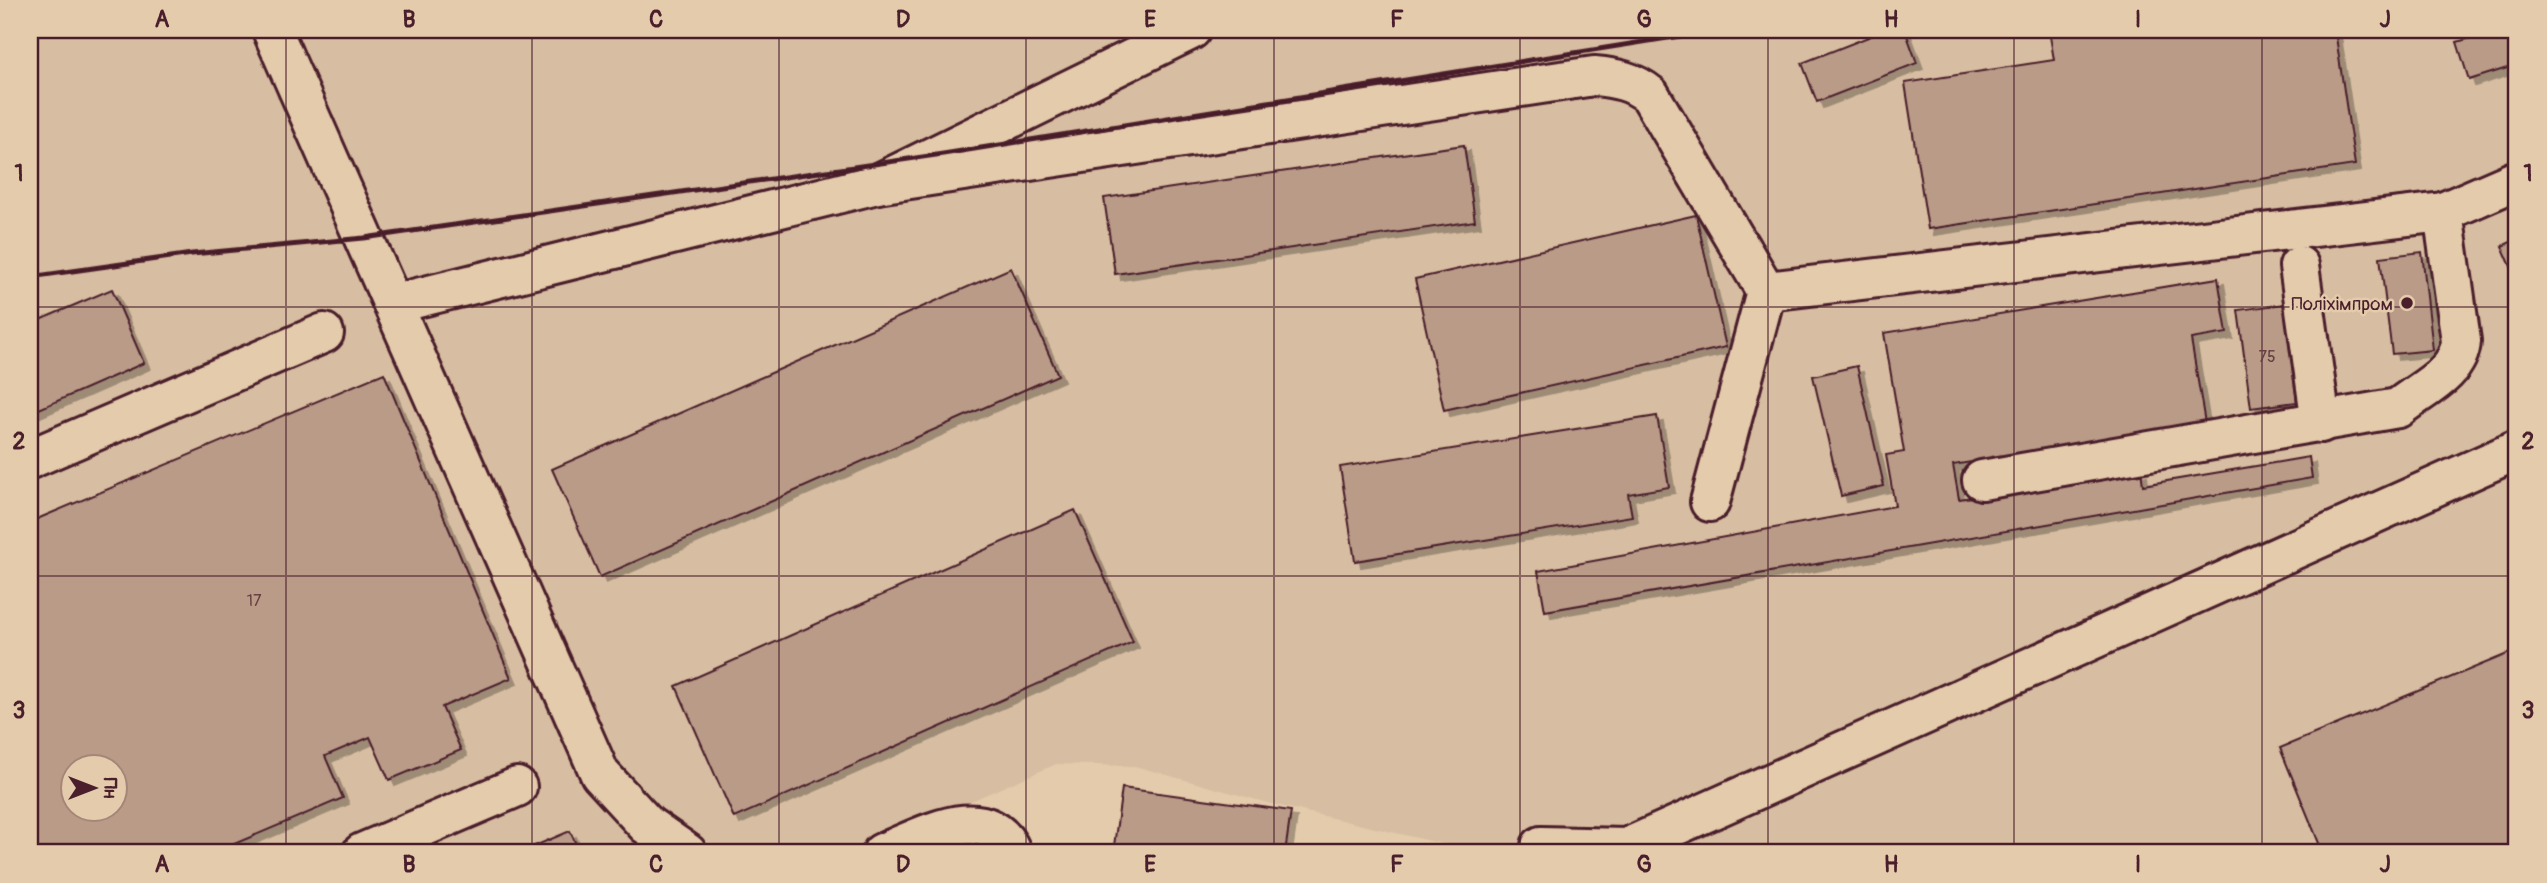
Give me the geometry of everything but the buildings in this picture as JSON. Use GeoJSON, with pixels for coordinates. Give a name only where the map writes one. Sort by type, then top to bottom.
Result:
{"type":"FeatureCollection","features":[{"type":"Feature","properties":{"kind":"lane"},"geometry":{"type":"LineString","coordinates":[[272,30],[600,774],[647,825],[687,853]]}},
{"type":"Feature","properties":{"kind":"lane"},"geometry":{"type":"LineString","coordinates":[[877,184],[1191,30]]}},
{"type":"Feature","properties":{"kind":"lane"},"geometry":{"type":"LineString","coordinates":[[393,304],[877,184],[1594,76],[1615,78],[1637,85],[1650,95],[1766,291],[1710,502]]}},
{"type":"Feature","properties":{"kind":"lane"},"geometry":{"type":"LineString","coordinates":[[1766,291],[2444,212],[2517,180]]}},
{"type":"Feature","properties":{"kind":"lane"},"geometry":{"type":"LineString","coordinates":[[1982,480],[2398,408],[2455,362],[2460,352],[2461,341],[2444,212]]}},
{"type":"Feature","properties":{"kind":"lane"},"geometry":{"type":"LineString","coordinates":[[2299,266],[2321,423]]}},
{"type":"Feature","properties":{"kind":"lane"},"geometry":{"type":"LineString","coordinates":[[30,459],[324,333]]}},
{"type":"Feature","properties":{"kind":"lane"},"geometry":{"type":"LineString","coordinates":[[1541,846],[1626,848],[2517,450]]}},
{"type":"Feature","properties":{"kind":"lane"},"geometry":{"type":"LineString","coordinates":[[362,853],[517,787]]}},
{"type":"Feature","properties":{"kind":"lane"},"geometry":{"type":"LineString","coordinates":[[882,853],[954,825],[976,823],[993,830],[1007,842],[1012,853]]}},
{"type":"Feature","properties":{"kind":"shaded area"},"geometry":{"type":"Polygon","coordinates":[[[30,30],[2517,30],[2517,853],[1482,853],[1268,803],[1135,766],[1056,764],[852,853],[30,853],[30,30]]]}},
{"type":"Feature","properties":{"kind":"railway"},"geometry":{"type":"LineString","coordinates":[[30,277],[192,254],[364,238],[943,154],[1718,30]]}},
{"type":"Feature","properties":{"kind":"place","name":"Поліхімпром"},"geometry":{"type":"Point","coordinates":[2407,303]}}]}
